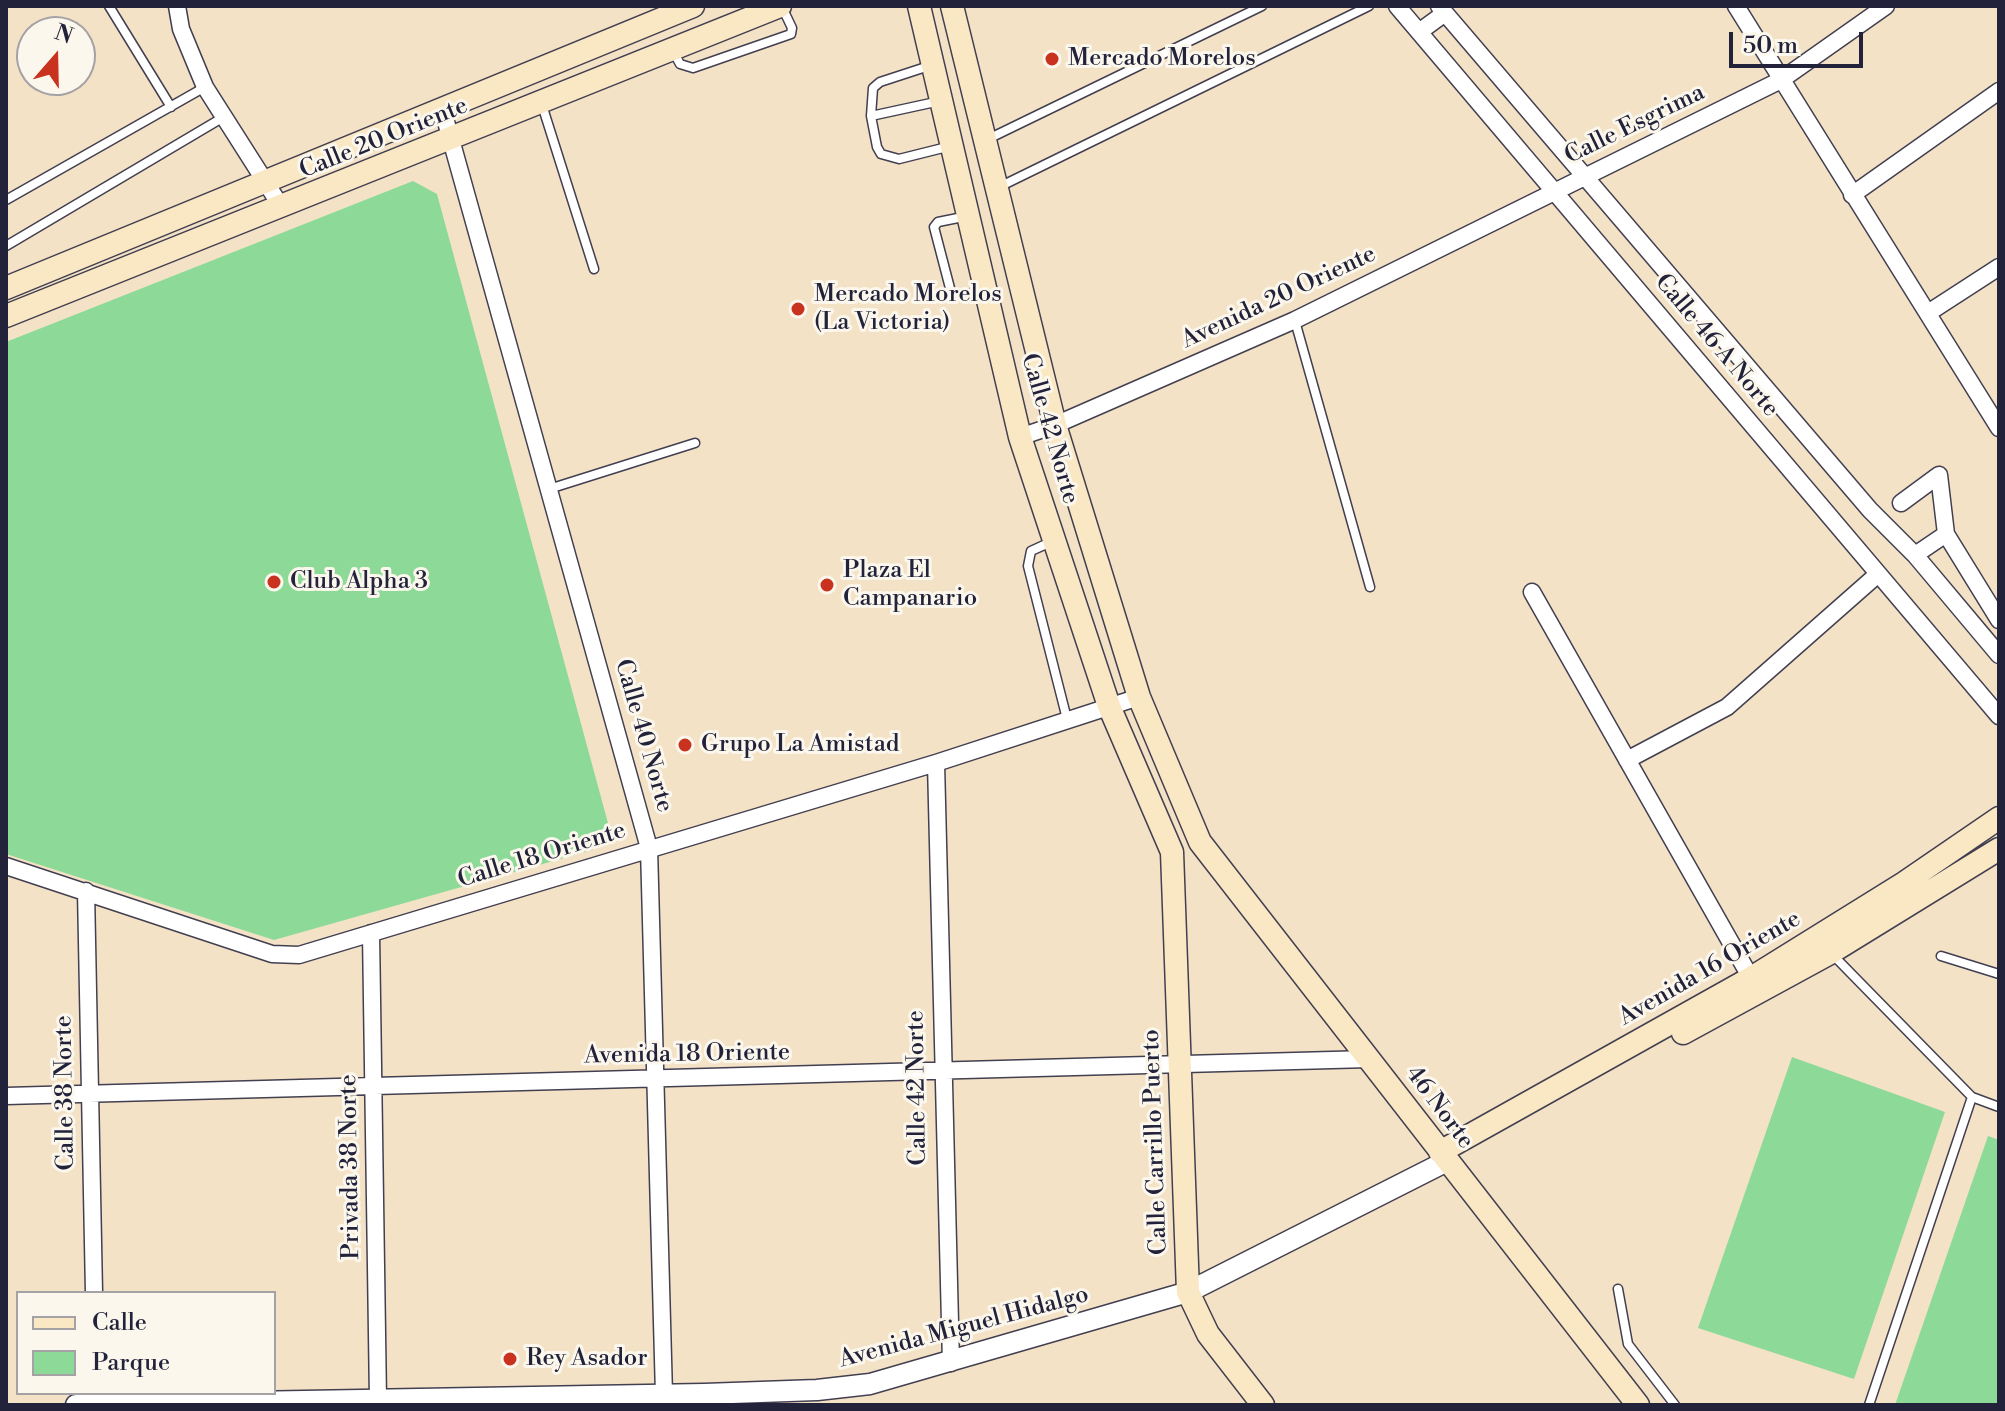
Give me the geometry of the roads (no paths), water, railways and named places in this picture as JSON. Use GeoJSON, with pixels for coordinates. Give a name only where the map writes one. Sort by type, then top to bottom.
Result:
{"type":"FeatureCollection","features":[{"type":"Feature","properties":{"kind":"main road","name":"Calle 20 Oriente"},"geometry":{"type":"LineString","coordinates":[[6,316],[781,6]]}},
{"type":"Feature","properties":{"kind":"main road","name":"Calle 42 Norte"},"geometry":{"type":"LineString","coordinates":[[919,6],[1020,437],[1109,706],[1172,852]]}},
{"type":"Feature","properties":{"kind":"main road","name":"Calle 42 Norte"},"geometry":{"type":"LineString","coordinates":[[952,6],[1055,425],[1139,697],[1200,842]]}},
{"type":"Feature","properties":{"kind":"main road","name":"Calle 20 Oriente"},"geometry":{"type":"LineString","coordinates":[[6,288],[443,111],[689,7]]}},
{"type":"Feature","properties":{"kind":"main road","name":"Avenida 16 Oriente"},"geometry":{"type":"LineString","coordinates":[[1443,1157],[1755,985],[1999,818]]}},
{"type":"Feature","properties":{"kind":"main road"},"geometry":{"type":"LineString","coordinates":[[1172,852],[1200,842]]}},
{"type":"Feature","properties":{"kind":"main road","name":"46 Norte"},"geometry":{"type":"LineString","coordinates":[[1200,842],[1638,1405]]}},
{"type":"Feature","properties":{"kind":"main road","name":"Avenida 16 Oriente"},"geometry":{"type":"LineString","coordinates":[[1755,985],[1830,953],[1999,849]]}},
{"type":"Feature","properties":{"kind":"main road","name":"Calle Carrillo Puerto"},"geometry":{"type":"LineString","coordinates":[[1172,852],[1188,1292],[1208,1334],[1263,1405]]}},
{"type":"Feature","properties":{"kind":"street"},"geometry":{"type":"LineString","coordinates":[[177,6],[181,29],[205,87],[282,208]]}},
{"type":"Feature","properties":{"kind":"street","name":"Calle 46 A Norte"},"geometry":{"type":"LineString","coordinates":[[1397,6],[1999,716]]}},
{"type":"Feature","properties":{"kind":"street"},"geometry":{"type":"LineString","coordinates":[[1736,6],[1999,428]]}},
{"type":"Feature","properties":{"kind":"street","name":"Calle Esgrima"},"geometry":{"type":"LineString","coordinates":[[1554,192],[1781,80],[1886,6]]}},
{"type":"Feature","properties":{"kind":"street"},"geometry":{"type":"LineString","coordinates":[[1419,32],[1442,9]]}},
{"type":"Feature","properties":{"kind":"street","name":"Calle 46 A Norte"},"geometry":{"type":"LineString","coordinates":[[1442,9],[1870,510],[1915,555],[1999,655]]}},
{"type":"Feature","properties":{"kind":"street"},"geometry":{"type":"LineString","coordinates":[[1852,195],[1999,91]]}},
{"type":"Feature","properties":{"kind":"street","name":"Calle 40 Norte"},"geometry":{"type":"LineString","coordinates":[[443,111],[649,848],[664,1395]]}},
{"type":"Feature","properties":{"kind":"street","name":"Avenida 20 Oriente"},"geometry":{"type":"LineString","coordinates":[[1020,437],[1055,425],[1295,320],[1554,192]]}},
{"type":"Feature","properties":{"kind":"street"},"geometry":{"type":"LineString","coordinates":[[1928,313],[1999,267]]}},
{"type":"Feature","properties":{"kind":"street"},"geometry":{"type":"LineString","coordinates":[[1901,503],[1939,475],[1946,534],[1999,620]]}},
{"type":"Feature","properties":{"kind":"street"},"geometry":{"type":"LineString","coordinates":[[1915,555],[1946,534]]}},
{"type":"Feature","properties":{"kind":"street"},"geometry":{"type":"LineString","coordinates":[[1627,760],[1727,707],[1878,574]]}},
{"type":"Feature","properties":{"kind":"street"},"geometry":{"type":"LineString","coordinates":[[1532,592],[1755,985]]}},
{"type":"Feature","properties":{"kind":"street","name":"Calle 18 Oriente"},"geometry":{"type":"LineString","coordinates":[[6,866],[286,957],[936,763],[1139,697]]}},
{"type":"Feature","properties":{"kind":"street","name":"Calle 42 Norte"},"geometry":{"type":"LineString","coordinates":[[936,763],[951,1363]]}},
{"type":"Feature","properties":{"kind":"street","name":"Calle 38 Norte"},"geometry":{"type":"LineString","coordinates":[[86,891],[94,1291]]}},
{"type":"Feature","properties":{"kind":"street","name":"Privada 38 Norte"},"geometry":{"type":"LineString","coordinates":[[371,933],[378,1400]]}},
{"type":"Feature","properties":{"kind":"street","name":"Avenida 18 Oriente"},"geometry":{"type":"LineString","coordinates":[[6,1096],[944,1073],[1369,1059]]}},
{"type":"Feature","properties":{"kind":"street","name":"Avenida Miguel Hidalgo"},"geometry":{"type":"LineString","coordinates":[[76,1405],[664,1395],[704,1400],[846,1388],[951,1363],[1188,1292],[1443,1157]]}},
{"type":"Feature","properties":{"kind":"lane"},"geometry":{"type":"LineString","coordinates":[[109,6],[171,107]]}},
{"type":"Feature","properties":{"kind":"lane"},"geometry":{"type":"LineString","coordinates":[[985,140],[1262,6]]}},
{"type":"Feature","properties":{"kind":"lane"},"geometry":{"type":"LineString","coordinates":[[997,188],[1369,6]]}},
{"type":"Feature","properties":{"kind":"lane"},"geometry":{"type":"LineString","coordinates":[[933,65],[880,82],[870,97],[877,147],[890,158],[952,146]]}},
{"type":"Feature","properties":{"kind":"lane"},"geometry":{"type":"LineString","coordinates":[[6,200],[205,87]]}},
{"type":"Feature","properties":{"kind":"lane"},"geometry":{"type":"LineString","coordinates":[[871,116],[941,101]]}},
{"type":"Feature","properties":{"kind":"lane"},"geometry":{"type":"LineString","coordinates":[[542,104],[594,269]]}},
{"type":"Feature","properties":{"kind":"lane"},"geometry":{"type":"LineString","coordinates":[[6,246],[222,118]]}},
{"type":"Feature","properties":{"kind":"lane"},"geometry":{"type":"LineString","coordinates":[[968,216],[938,222],[934,227],[951,292],[958,296],[986,290]]}},
{"type":"Feature","properties":{"kind":"lane"},"geometry":{"type":"LineString","coordinates":[[1295,320],[1370,587]]}},
{"type":"Feature","properties":{"kind":"lane"},"geometry":{"type":"LineString","coordinates":[[549,489],[695,443]]}},
{"type":"Feature","properties":{"kind":"lane"},"geometry":{"type":"LineString","coordinates":[[1054,541],[1031,551],[1028,566],[1067,719]]}},
{"type":"Feature","properties":{"kind":"lane"},"geometry":{"type":"LineString","coordinates":[[1830,953],[1972,1097],[1999,1107]]}},
{"type":"Feature","properties":{"kind":"lane"},"geometry":{"type":"LineString","coordinates":[[1941,956],[1999,974]]}},
{"type":"Feature","properties":{"kind":"lane"},"geometry":{"type":"LineString","coordinates":[[1869,1405],[1972,1097]]}},
{"type":"Feature","properties":{"kind":"lane"},"geometry":{"type":"LineString","coordinates":[[1618,1289],[1628,1344],[1675,1405]]}},
{"type":"Feature","properties":{"kind":"place","name":"Mercado Morelos"},"geometry":{"type":"Point","coordinates":[1052,59]}},
{"type":"Feature","properties":{"kind":"place","name":"Mercado Morelos (La Victoria)"},"geometry":{"type":"Point","coordinates":[798,309]}},
{"type":"Feature","properties":{"kind":"place","name":"Club Alpha 3"},"geometry":{"type":"Point","coordinates":[274,582]}},
{"type":"Feature","properties":{"kind":"place","name":"Plaza El Campanario"},"geometry":{"type":"Point","coordinates":[827,585]}},
{"type":"Feature","properties":{"kind":"place","name":"Grupo La Amistad"},"geometry":{"type":"Point","coordinates":[685,745]}},
{"type":"Feature","properties":{"kind":"place","name":"Rey Asador"},"geometry":{"type":"Point","coordinates":[510,1359]}}]}
